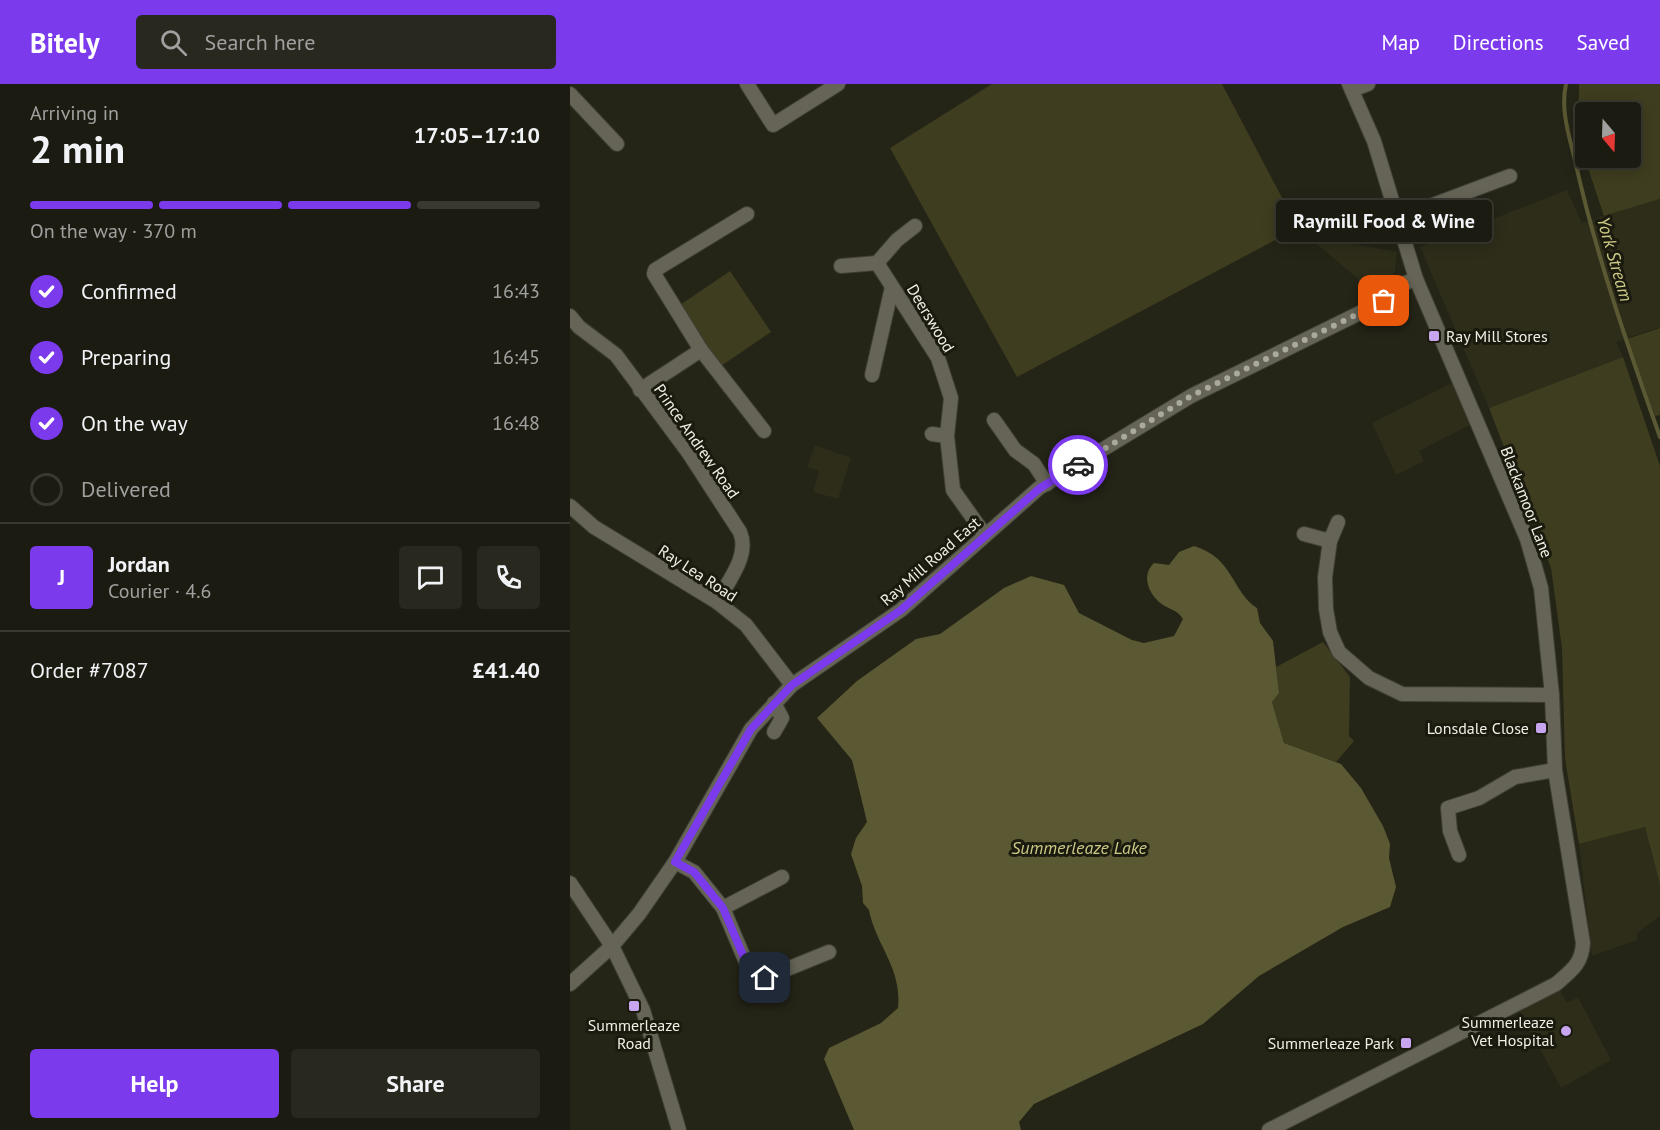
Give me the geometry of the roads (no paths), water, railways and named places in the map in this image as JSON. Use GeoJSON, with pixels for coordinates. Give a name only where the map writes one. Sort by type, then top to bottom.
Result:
{"type":"FeatureCollection","features":[{"type":"Feature","properties":{"kind":"street"},"geometry":{"type":"LineString","coordinates":[[747,84],[773,125],[838,84]]}},
{"type":"Feature","properties":{"kind":"street"},"geometry":{"type":"LineString","coordinates":[[1350,87],[1368,84]]}},
{"type":"Feature","properties":{"kind":"street","name":"Blackamoor Lane"},"geometry":{"type":"LineString","coordinates":[[1269,1130],[1556,984],[1577,967],[1582,955],[1555,770],[1552,695],[1541,588],[1527,539],[1416,279],[1374,141],[1350,87]]}},
{"type":"Feature","properties":{"kind":"street"},"geometry":{"type":"LineString","coordinates":[[570,94],[616,145]]}},
{"type":"Feature","properties":{"kind":"street"},"geometry":{"type":"LineString","coordinates":[[1398,218],[1510,176]]}},
{"type":"Feature","properties":{"kind":"street"},"geometry":{"type":"LineString","coordinates":[[747,214],[655,270],[654,274],[701,350],[764,431]]}},
{"type":"Feature","properties":{"kind":"street"},"geometry":{"type":"LineString","coordinates":[[841,266],[877,263],[915,226]]}},
{"type":"Feature","properties":{"kind":"street","name":"Deerswood"},"geometry":{"type":"LineString","coordinates":[[877,263],[938,358],[951,398],[947,436],[953,490],[985,535]]}},
{"type":"Feature","properties":{"kind":"street","name":"Ray Mill Road East"},"geometry":{"type":"LineString","coordinates":[[570,984],[612,946],[639,914],[675,862],[751,729],[792,685],[901,610],[985,535],[1047,484],[1191,396],[1384,301],[1405,284],[1416,279]]}},
{"type":"Feature","properties":{"kind":"street","name":"Deerswood"},"geometry":{"type":"LineString","coordinates":[[872,375],[892,287]]}},
{"type":"Feature","properties":{"kind":"street","name":"Prince Andrew Road"},"geometry":{"type":"LineString","coordinates":[[570,316],[579,327],[616,355],[688,452],[745,543],[742,556],[717,602]]}},
{"type":"Feature","properties":{"kind":"street"},"geometry":{"type":"LineString","coordinates":[[640,390],[701,350]]}},
{"type":"Feature","properties":{"kind":"street"},"geometry":{"type":"LineString","coordinates":[[994,420],[1015,450],[1034,464],[1047,484]]}},
{"type":"Feature","properties":{"kind":"street"},"geometry":{"type":"LineString","coordinates":[[932,434],[947,436]]}},
{"type":"Feature","properties":{"kind":"street","name":"Ray Lea Road"},"geometry":{"type":"LineString","coordinates":[[570,506],[594,527],[717,602],[746,625],[792,685]]}},
{"type":"Feature","properties":{"kind":"street"},"geometry":{"type":"LineString","coordinates":[[1338,522],[1330,541],[1325,577],[1326,609],[1330,632],[1339,652],[1369,678],[1402,694],[1552,695]]}},
{"type":"Feature","properties":{"kind":"street"},"geometry":{"type":"LineString","coordinates":[[1304,534],[1330,541]]}},
{"type":"Feature","properties":{"kind":"street"},"geometry":{"type":"LineString","coordinates":[[774,703],[782,718],[774,732]]}},
{"type":"Feature","properties":{"kind":"street"},"geometry":{"type":"LineString","coordinates":[[1460,855],[1450,831],[1448,808],[1479,798],[1515,777],[1555,770]]}},
{"type":"Feature","properties":{"kind":"street"},"geometry":{"type":"LineString","coordinates":[[675,862],[694,872],[723,908],[748,967],[765,978],[829,952]]}},
{"type":"Feature","properties":{"kind":"street"},"geometry":{"type":"LineString","coordinates":[[723,908],[782,877]]}},
{"type":"Feature","properties":{"kind":"street"},"geometry":{"type":"LineString","coordinates":[[570,883],[612,946],[643,1010],[679,1130]]}},
{"type":"Feature","properties":{"kind":"water","name":"Summerleaze Lake"},"geometry":{"type":"Polygon","coordinates":[[[1194,546],[1207,551],[1225,566],[1248,601],[1257,608],[1260,623],[1273,641],[1279,693],[1272,702],[1284,743],[1341,764],[1361,788],[1383,826],[1390,844],[1389,858],[1396,887],[1390,907],[1343,927],[1259,976],[1203,1024],[1034,1104],[1019,1122],[1021,1130],[854,1130],[824,1059],[829,1048],[881,1023],[898,1008],[898,993],[892,968],[872,923],[869,910],[863,903],[862,886],[851,854],[856,838],[867,822],[852,760],[817,718],[857,681],[916,639],[940,634],[1004,588],[1031,576],[1064,585],[1079,613],[1132,640],[1144,643],[1174,636],[1183,619],[1178,613],[1162,605],[1151,593],[1148,572],[1154,563],[1169,565],[1179,552],[1194,546]]]}},
{"type":"Feature","properties":{"kind":"waterway","name":"York Stream"},"geometry":{"type":"LineString","coordinates":[[1566,84],[1564,94],[1566,124],[1593,234],[1660,437]]}},
{"type":"Feature","properties":{"kind":"place","name":"Raymill Food & Wine"},"geometry":{"type":"Point","coordinates":[1384,301]}},
{"type":"Feature","properties":{"kind":"place","name":"Ray Mill Stores"},"geometry":{"type":"Point","coordinates":[1434,336]}},
{"type":"Feature","properties":{"kind":"place","name":"Lonsdale Close"},"geometry":{"type":"Point","coordinates":[1541,728]}},
{"type":"Feature","properties":{"kind":"place","name":"Summerleaze Road"},"geometry":{"type":"Point","coordinates":[634,1006]}},
{"type":"Feature","properties":{"kind":"place","name":"Summerleaze Vet Hospital"},"geometry":{"type":"Point","coordinates":[1566,1031]}},
{"type":"Feature","properties":{"kind":"place","name":"Summerleaze Park"},"geometry":{"type":"Point","coordinates":[1406,1043]}}]}
